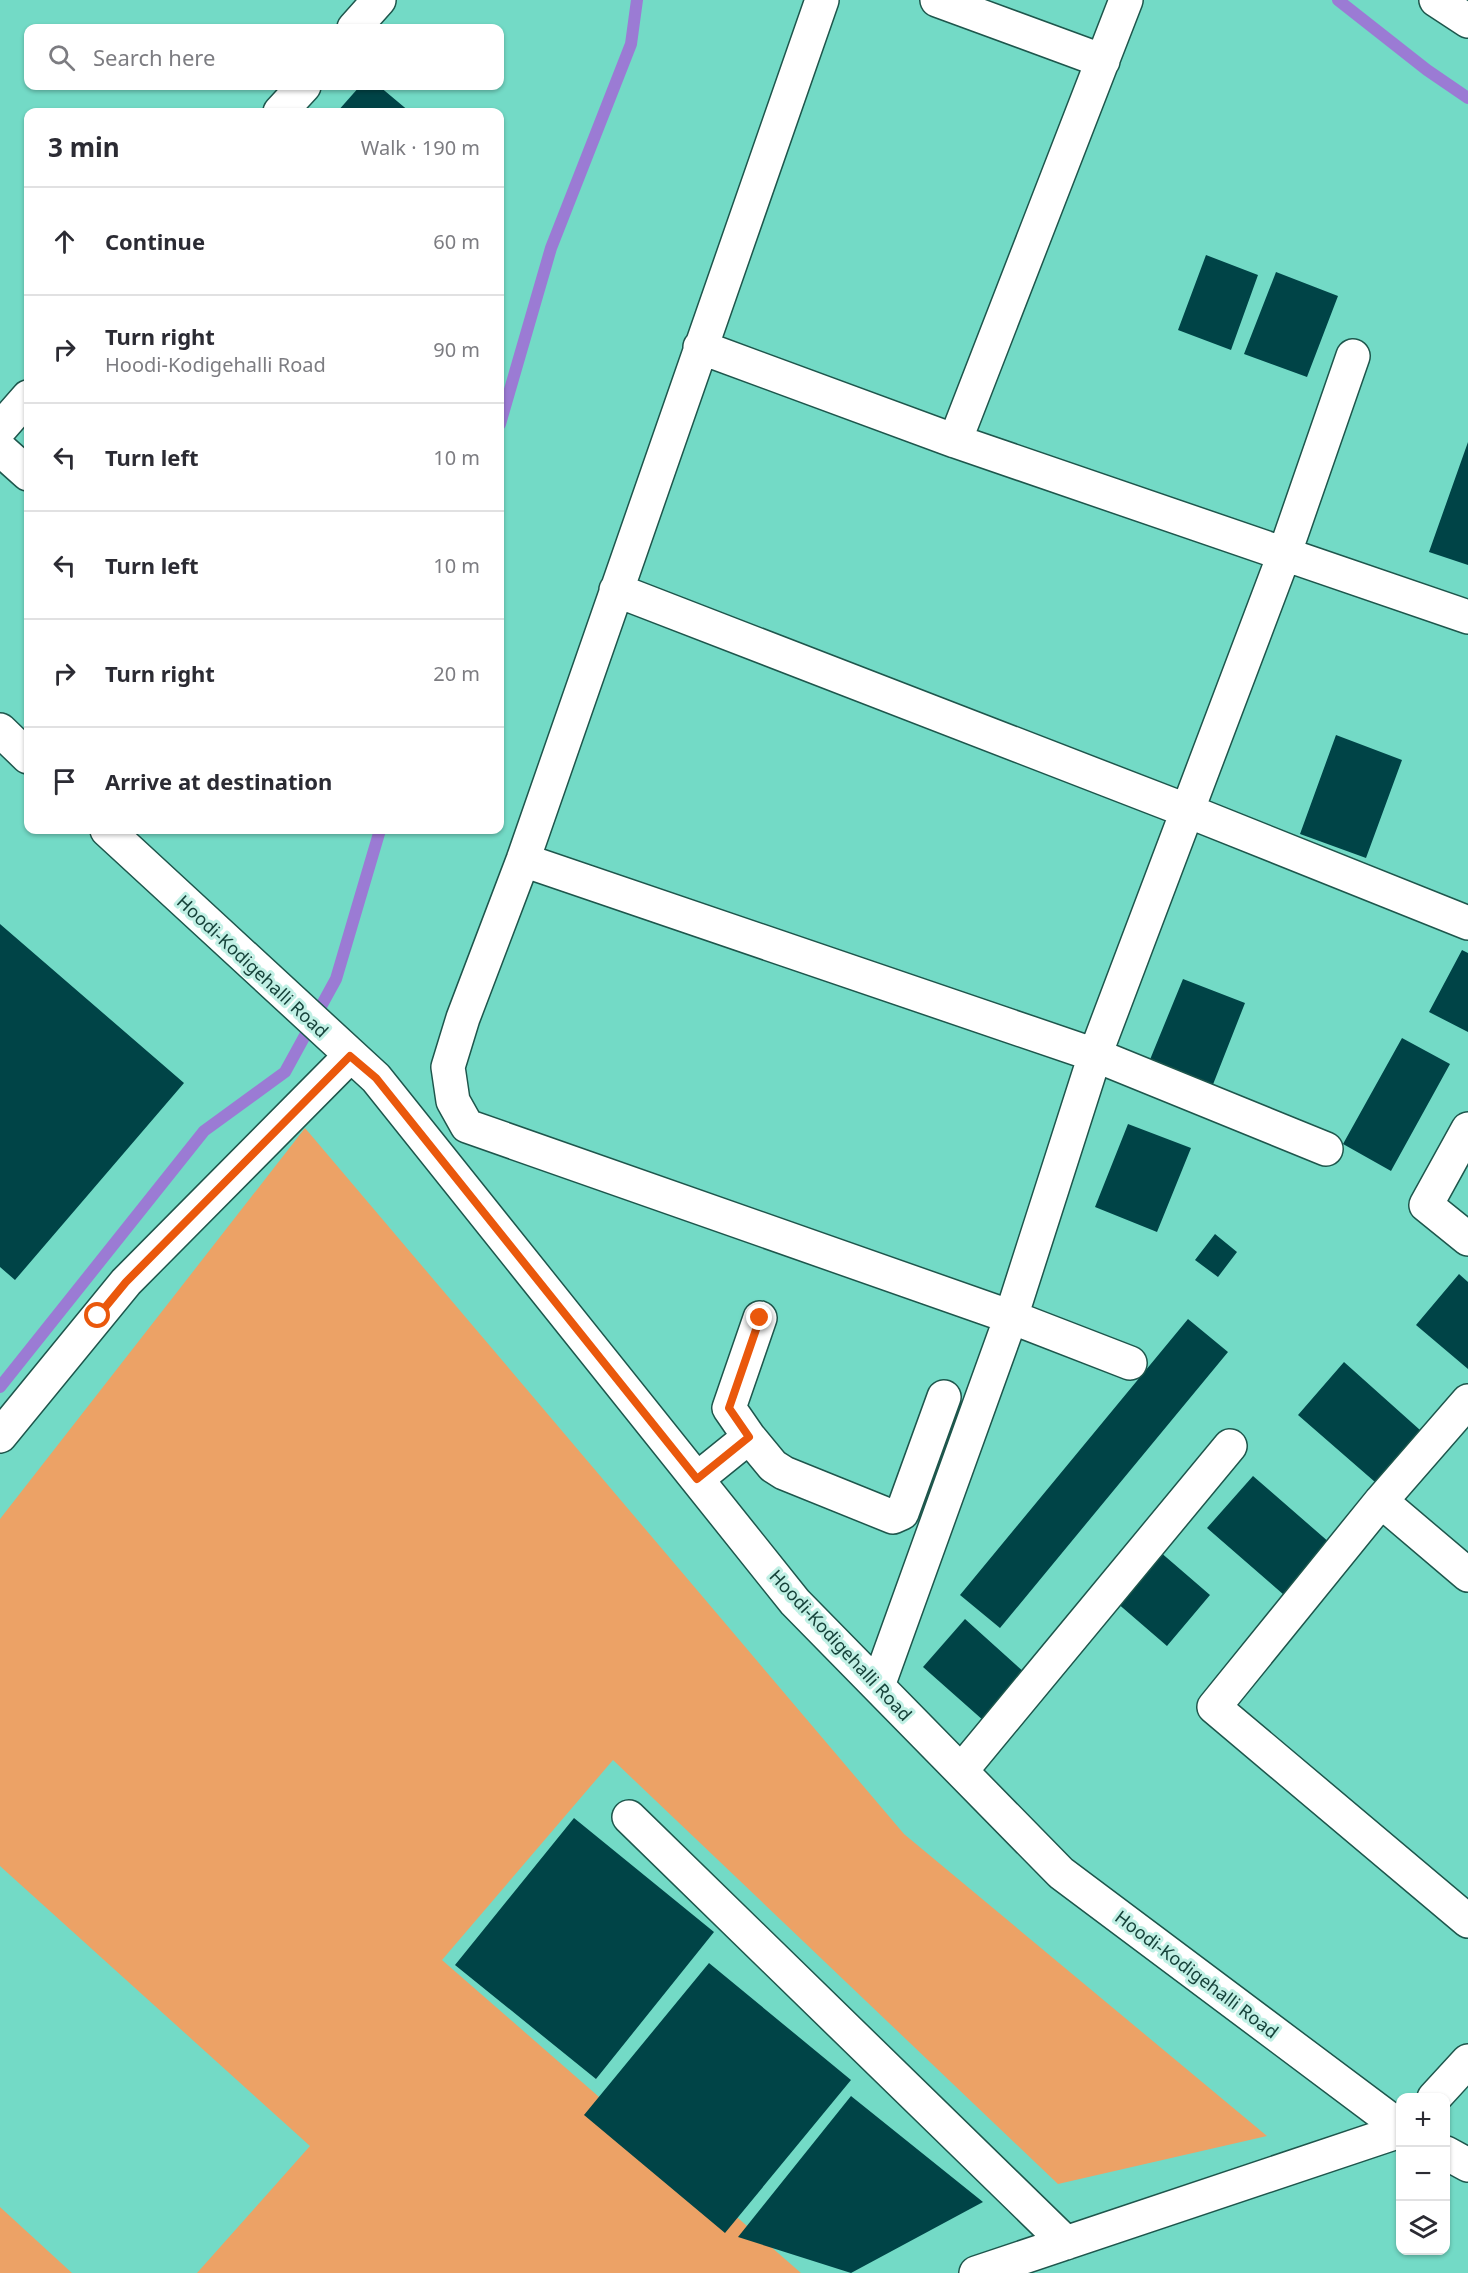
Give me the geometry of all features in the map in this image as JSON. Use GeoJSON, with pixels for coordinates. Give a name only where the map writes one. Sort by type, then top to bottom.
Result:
{"type":"FeatureCollection","features":[{"type":"Feature","properties":{"kind":"street"},"geometry":{"type":"LineString","coordinates":[[358,24],[380,0]]}},
{"type":"Feature","properties":{"kind":"street"},"geometry":{"type":"LineString","coordinates":[[843,0],[821,0],[523,860],[463,1018],[448,1067],[453,1101],[467,1126],[1011,1317],[1130,1363]]}},
{"type":"Feature","properties":{"kind":"street"},"geometry":{"type":"LineString","coordinates":[[938,0],[1103,61]]}},
{"type":"Feature","properties":{"kind":"street"},"geometry":{"type":"LineString","coordinates":[[955,441],[1126,0]]}},
{"type":"Feature","properties":{"kind":"street"},"geometry":{"type":"LineString","coordinates":[[1436,0],[1468,21]]}},
{"type":"Feature","properties":{"kind":"street"},"geometry":{"type":"LineString","coordinates":[[284,108],[300,90]]}},
{"type":"Feature","properties":{"kind":"street"},"geometry":{"type":"LineString","coordinates":[[700,347],[955,441],[1468,617]]}},
{"type":"Feature","properties":{"kind":"street"},"geometry":{"type":"LineString","coordinates":[[878,1686],[1011,1317],[1095,1055],[1284,555],[1353,356]]}},
{"type":"Feature","properties":{"kind":"street"},"geometry":{"type":"LineString","coordinates":[[0,429],[24,402]]}},
{"type":"Feature","properties":{"kind":"street"},"geometry":{"type":"LineString","coordinates":[[0,449],[24,470]]}},
{"type":"Feature","properties":{"kind":"street"},"geometry":{"type":"LineString","coordinates":[[616,590],[1188,811],[1468,923]]}},
{"type":"Feature","properties":{"kind":"street"},"geometry":{"type":"LineString","coordinates":[[0,730],[24,753]]}},
{"type":"Feature","properties":{"kind":"street","name":"Hoodi-Kodigehalli Road"},"geometry":{"type":"LineString","coordinates":[[111,834],[376,1078],[795,1602],[1061,1873],[1396,2125]]}},
{"type":"Feature","properties":{"kind":"street"},"geometry":{"type":"LineString","coordinates":[[523,860],[1095,1055],[1326,1149]]}},
{"type":"Feature","properties":{"kind":"street"},"geometry":{"type":"LineString","coordinates":[[0,1437],[126,1282],[339,1045]]}},
{"type":"Feature","properties":{"kind":"street"},"geometry":{"type":"LineString","coordinates":[[1468,1129],[1426,1205],[1468,1239]]}},
{"type":"Feature","properties":{"kind":"street"},"geometry":{"type":"LineString","coordinates":[[739,1456],[729,1408],[760,1318]]}},
{"type":"Feature","properties":{"kind":"street"},"geometry":{"type":"LineString","coordinates":[[697,1479],[739,1456],[773,1466],[784,1473],[893,1517],[898,1516],[902,1513],[944,1397]]}},
{"type":"Feature","properties":{"kind":"street"},"geometry":{"type":"LineString","coordinates":[[1468,1401],[1381,1501],[1214,1707],[1468,1921]]}},
{"type":"Feature","properties":{"kind":"street"},"geometry":{"type":"LineString","coordinates":[[961,1771],[1230,1446]]}},
{"type":"Feature","properties":{"kind":"street"},"geometry":{"type":"LineString","coordinates":[[1381,1501],[1468,1575]]}},
{"type":"Feature","properties":{"kind":"street"},"geometry":{"type":"LineString","coordinates":[[629,1817],[1066,2243]]}},
{"type":"Feature","properties":{"kind":"street"},"geometry":{"type":"LineString","coordinates":[[1438,2093],[1468,2061]]}},
{"type":"Feature","properties":{"kind":"street"},"geometry":{"type":"LineString","coordinates":[[976,2273],[1396,2131]]}},
{"type":"Feature","properties":{"kind":"street"},"geometry":{"type":"LineString","coordinates":[[1450,2155],[1468,2165]]}},
{"type":"Feature","properties":{"kind":"shaded area"},"geometry":{"type":"Polygon","coordinates":[[[305,1128],[904,1834],[1267,2136],[1058,2184],[613,1760],[442,1960],[801,2273],[197,2273],[310,2146],[0,1866],[0,1519],[305,1128]]]}},
{"type":"Feature","properties":{"kind":"shaded area"},"geometry":{"type":"Polygon","coordinates":[[[0,2207],[72,2273],[0,2273],[0,2207]]]}},
{"type":"Feature","properties":{"kind":"building"},"geometry":{"type":"Polygon","coordinates":[[[356,90],[384,90],[405,108],[341,108],[356,90]]]}},
{"type":"Feature","properties":{"kind":"building"},"geometry":{"type":"Polygon","coordinates":[[[1206,255],[1258,275],[1231,350],[1178,330],[1206,255]]]}},
{"type":"Feature","properties":{"kind":"building"},"geometry":{"type":"Polygon","coordinates":[[[1276,272],[1338,296],[1307,377],[1244,354],[1276,272]]]}},
{"type":"Feature","properties":{"kind":"building"},"geometry":{"type":"Polygon","coordinates":[[[1468,442],[1468,565],[1429,552],[1468,442]]]}},
{"type":"Feature","properties":{"kind":"building"},"geometry":{"type":"Polygon","coordinates":[[[1336,735],[1402,760],[1366,858],[1300,834],[1336,735]]]}},
{"type":"Feature","properties":{"kind":"building"},"geometry":{"type":"Polygon","coordinates":[[[0,924],[184,1083],[15,1280],[0,1267],[0,924]]]}},
{"type":"Feature","properties":{"kind":"building"},"geometry":{"type":"Polygon","coordinates":[[[1462,950],[1468,953],[1468,1032],[1429,1012],[1462,950]]]}},
{"type":"Feature","properties":{"kind":"building"},"geometry":{"type":"Polygon","coordinates":[[[1183,979],[1245,1003],[1212,1087],[1149,1062],[1183,979]]]}},
{"type":"Feature","properties":{"kind":"building"},"geometry":{"type":"Polygon","coordinates":[[[1402,1038],[1450,1064],[1391,1171],[1343,1144],[1402,1038]]]}},
{"type":"Feature","properties":{"kind":"building"},"geometry":{"type":"Polygon","coordinates":[[[1128,1124],[1191,1148],[1157,1232],[1095,1207],[1128,1124]]]}},
{"type":"Feature","properties":{"kind":"building"},"geometry":{"type":"Polygon","coordinates":[[[1215,1234],[1237,1252],[1218,1277],[1195,1260],[1215,1234]]]}},
{"type":"Feature","properties":{"kind":"building"},"geometry":{"type":"Polygon","coordinates":[[[1459,1274],[1468,1282],[1468,1369],[1416,1325],[1459,1274]]]}},
{"type":"Feature","properties":{"kind":"building"},"geometry":{"type":"Polygon","coordinates":[[[1188,1319],[1228,1352],[1000,1628],[960,1595],[1188,1319]]]}},
{"type":"Feature","properties":{"kind":"building"},"geometry":{"type":"Polygon","coordinates":[[[1344,1362],[1420,1430],[1375,1482],[1298,1415],[1344,1362]]]}},
{"type":"Feature","properties":{"kind":"building"},"geometry":{"type":"Polygon","coordinates":[[[1253,1476],[1330,1543],[1284,1595],[1207,1528],[1253,1476]]]}},
{"type":"Feature","properties":{"kind":"building"},"geometry":{"type":"Polygon","coordinates":[[[1159,1551],[1210,1595],[1167,1646],[1116,1602],[1159,1551]]]}},
{"type":"Feature","properties":{"kind":"building"},"geometry":{"type":"Polygon","coordinates":[[[965,1619],[1025,1673],[984,1721],[923,1667],[965,1619]]]}},
{"type":"Feature","properties":{"kind":"building"},"geometry":{"type":"Polygon","coordinates":[[[574,1818],[714,1932],[596,2079],[455,1965],[574,1818]]]}},
{"type":"Feature","properties":{"kind":"building"},"geometry":{"type":"Polygon","coordinates":[[[709,1963],[851,2080],[725,2233],[584,2115],[709,1963]]]}},
{"type":"Feature","properties":{"kind":"building"},"geometry":{"type":"Polygon","coordinates":[[[851,2096],[983,2202],[851,2273],[738,2237],[851,2096]]]}},
{"type":"Feature","properties":{"kind":"waterway"},"geometry":{"type":"LineString","coordinates":[[504,410],[551,248],[631,44],[637,0]]}},
{"type":"Feature","properties":{"kind":"waterway"},"geometry":{"type":"LineString","coordinates":[[1338,0],[1427,70],[1468,98]]}},
{"type":"Feature","properties":{"kind":"waterway"},"geometry":{"type":"LineString","coordinates":[[0,1387],[204,1131],[285,1072],[336,979],[379,834]]}},
{"type":"Feature","properties":{"kind":"route"},"geometry":{"type":"LineString","coordinates":[[98,1316],[126,1282],[350,1056],[376,1078],[697,1479],[749,1437],[729,1408],[760,1318]]}}]}
